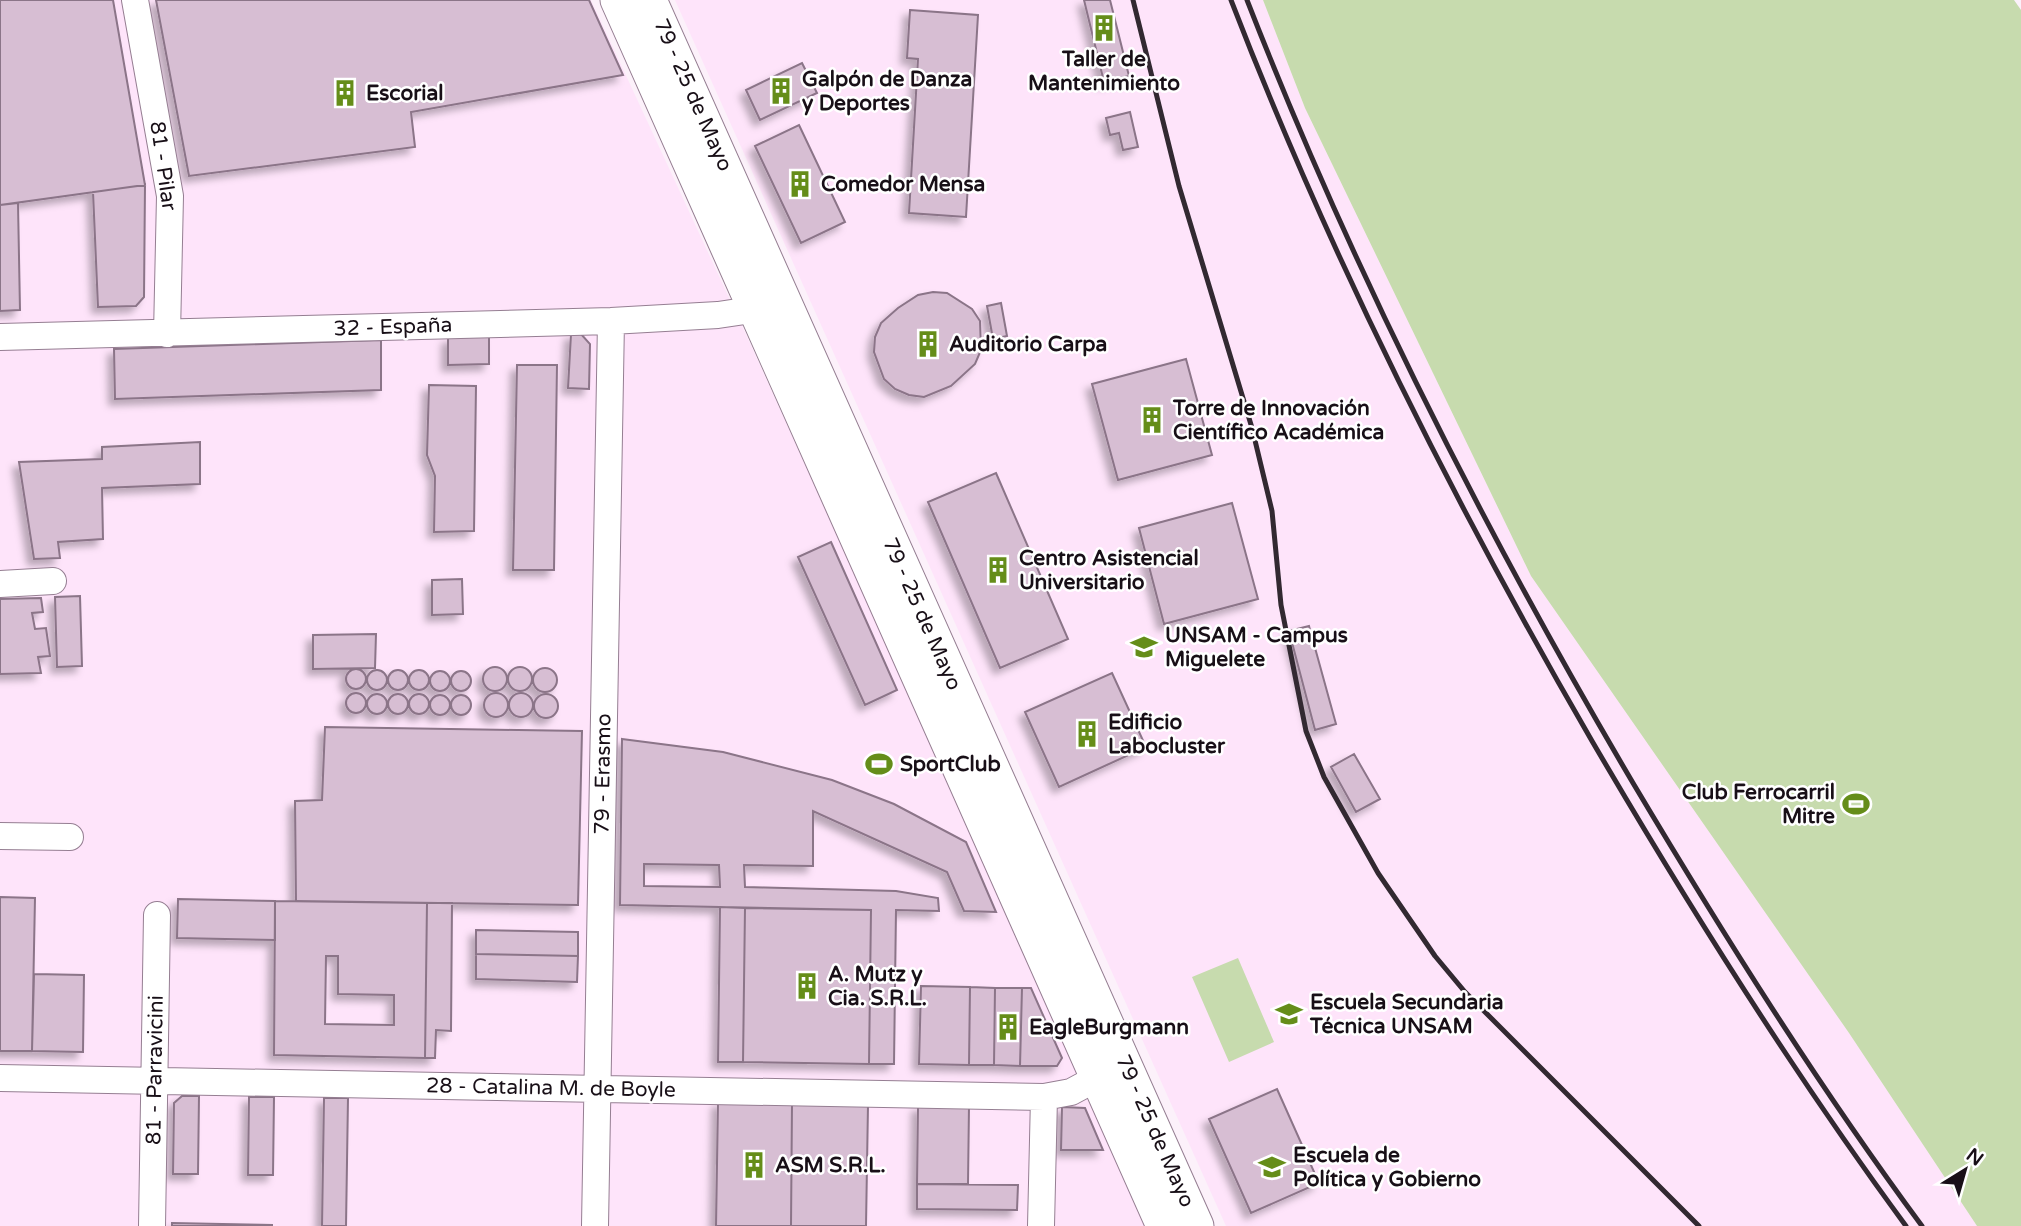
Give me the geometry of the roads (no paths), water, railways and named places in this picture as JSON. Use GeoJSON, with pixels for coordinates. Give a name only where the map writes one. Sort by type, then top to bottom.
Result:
{"type":"FeatureCollection","features":[{"type":"Feature","properties":{"kind":"main road","name":"79 - 25 de Mayo"},"geometry":{"type":"LineString","coordinates":[[617,0],[770,307],[1197,1226]]}},
{"type":"Feature","properties":{"kind":"main road","name":"79 - 25 de Mayo"},"geometry":{"type":"LineString","coordinates":[[650,0],[770,307],[1097,1078],[1163,1226]]}},
{"type":"Feature","properties":{"kind":"street","name":"81 - Pilar"},"geometry":{"type":"LineString","coordinates":[[135,0],[170,196],[167,334]]}},
{"type":"Feature","properties":{"kind":"street","name":"32 - España"},"geometry":{"type":"LineString","coordinates":[[0,337],[611,321],[718,314],[770,307]]}},
{"type":"Feature","properties":{"kind":"street","name":"79 - Erasmo"},"geometry":{"type":"LineString","coordinates":[[595,1226],[611,321]]}},
{"type":"Feature","properties":{"kind":"street"},"geometry":{"type":"LineString","coordinates":[[0,584],[53,582]]}},
{"type":"Feature","properties":{"kind":"street"},"geometry":{"type":"LineString","coordinates":[[0,836],[70,837]]}},
{"type":"Feature","properties":{"kind":"street","name":"81 - Parravicini"},"geometry":{"type":"LineString","coordinates":[[152,1226],[157,915]]}},
{"type":"Feature","properties":{"kind":"street","name":"28 - Catalina M. de Boyle"},"geometry":{"type":"LineString","coordinates":[[0,1077],[1044,1097],[1071,1091],[1097,1078]]}},
{"type":"Feature","properties":{"kind":"street"},"geometry":{"type":"LineString","coordinates":[[1041,1226],[1044,1097]]}},
{"type":"Feature","properties":{"kind":"railway"},"geometry":{"type":"LineString","coordinates":[[1133,0],[1179,186],[1252,428],[1272,511],[1281,605],[1306,731],[1324,777],[1378,873],[1435,956],[1465,992],[1699,1226]]}},
{"type":"Feature","properties":{"kind":"railway"},"geometry":{"type":"LineString","coordinates":[[1231,0],[1269,96],[1352,285],[1491,561],[1592,741],[1704,927],[1822,1108],[1906,1226]]}},
{"type":"Feature","properties":{"kind":"railway"},"geometry":{"type":"LineString","coordinates":[[1247,0],[1331,202],[1377,301],[1424,399],[1525,593],[1633,783],[1736,952],[1845,1118],[1922,1226]]}},
{"type":"Feature","properties":{"kind":"place","name":"Taller de Mantenimiento"},"geometry":{"type":"Point","coordinates":[1104,28]}},
{"type":"Feature","properties":{"kind":"place","name":"Galpón de Danza y Deportes"},"geometry":{"type":"Point","coordinates":[781,91]}},
{"type":"Feature","properties":{"kind":"place","name":"Escorial"},"geometry":{"type":"Point","coordinates":[345,93]}},
{"type":"Feature","properties":{"kind":"place","name":"Comedor Mensa"},"geometry":{"type":"Point","coordinates":[800,184]}},
{"type":"Feature","properties":{"kind":"place","name":"Auditorio Carpa"},"geometry":{"type":"Point","coordinates":[928,344]}},
{"type":"Feature","properties":{"kind":"place","name":"Torre de Innovación Científico Académica"},"geometry":{"type":"Point","coordinates":[1152,420]}},
{"type":"Feature","properties":{"kind":"place","name":"Centro Asistencial Universitario"},"geometry":{"type":"Point","coordinates":[998,570]}},
{"type":"Feature","properties":{"kind":"place","name":"UNSAM - Campus Miguelete"},"geometry":{"type":"Point","coordinates":[1144,647]}},
{"type":"Feature","properties":{"kind":"place","name":"Edificio Labocluster"},"geometry":{"type":"Point","coordinates":[1087,734]}},
{"type":"Feature","properties":{"kind":"place","name":"SportClub"},"geometry":{"type":"Point","coordinates":[879,764]}},
{"type":"Feature","properties":{"kind":"place","name":"Club Ferrocarril Mitre"},"geometry":{"type":"Point","coordinates":[1856,804]}},
{"type":"Feature","properties":{"kind":"place","name":"A. Mutz y Cia. S.R.L."},"geometry":{"type":"Point","coordinates":[807,986]}},
{"type":"Feature","properties":{"kind":"place","name":"Escuela Secundaria Técnica UNSAM"},"geometry":{"type":"Point","coordinates":[1289,1014]}},
{"type":"Feature","properties":{"kind":"place","name":"EagleBurgmann"},"geometry":{"type":"Point","coordinates":[1008,1027]}},
{"type":"Feature","properties":{"kind":"place","name":"ASM S.R.L."},"geometry":{"type":"Point","coordinates":[754,1165]}},
{"type":"Feature","properties":{"kind":"place","name":"Escuela de Política y Gobierno"},"geometry":{"type":"Point","coordinates":[1272,1167]}}]}
